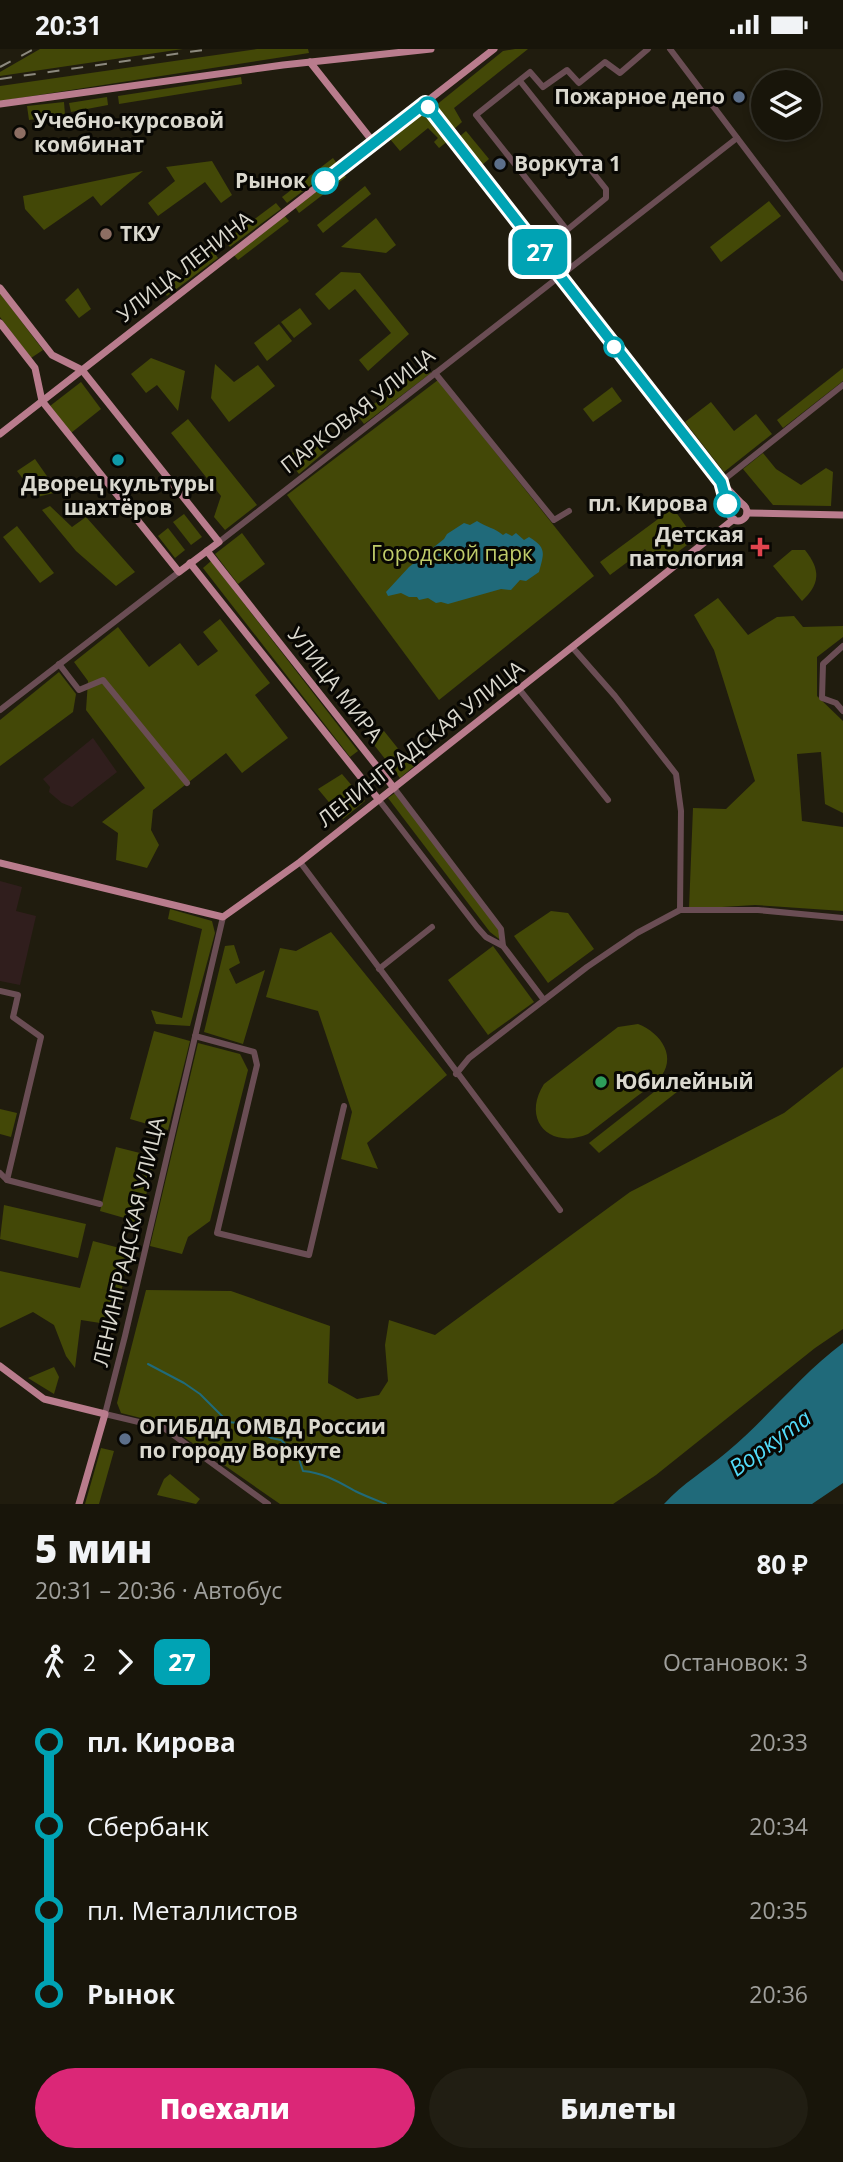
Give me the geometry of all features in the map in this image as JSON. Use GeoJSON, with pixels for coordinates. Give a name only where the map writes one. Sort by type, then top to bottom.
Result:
{"type":"FeatureCollection","features":[{"type":"Feature","properties":{"kind":"main road"},"geometry":{"type":"LineString","coordinates":[[0,104],[310,62],[431,49]]}},
{"type":"Feature","properties":{"kind":"main road","name":"УЛИЦА ЛЕНИНА"},"geometry":{"type":"LineString","coordinates":[[0,434],[494,49]]}},
{"type":"Feature","properties":{"kind":"main road"},"geometry":{"type":"LineString","coordinates":[[310,62],[374,143]]}},
{"type":"Feature","properties":{"kind":"main road"},"geometry":{"type":"LineString","coordinates":[[425,103],[721,482],[745,506],[747,513]]}},
{"type":"Feature","properties":{"kind":"main road"},"geometry":{"type":"LineString","coordinates":[[0,288],[52,355],[82,370],[219,542]]}},
{"type":"Feature","properties":{"kind":"main road"},"geometry":{"type":"LineString","coordinates":[[0,323],[35,368],[42,401],[179,572]]}},
{"type":"Feature","properties":{"kind":"main road"},"geometry":{"type":"LineString","coordinates":[[721,482],[732,516]]}},
{"type":"Feature","properties":{"kind":"main road"},"geometry":{"type":"LineString","coordinates":[[732,516],[732,506],[742,504]]}},
{"type":"Feature","properties":{"kind":"main road"},"geometry":{"type":"LineString","coordinates":[[732,516],[742,520],[747,513]]}},
{"type":"Feature","properties":{"kind":"main road"},"geometry":{"type":"LineString","coordinates":[[747,513],[843,515]]}},
{"type":"Feature","properties":{"kind":"main road","name":"ЛЕНИНГРАДСКАЯ УЛИЦА"},"geometry":{"type":"LineString","coordinates":[[223,918],[379,800],[732,516]]}},
{"type":"Feature","properties":{"kind":"main road","name":"ПАРКОВАЯ УЛИЦА"},"geometry":{"type":"LineString","coordinates":[[179,572],[219,542]]}},
{"type":"Feature","properties":{"kind":"main road","name":"УЛИЦА МИРА"},"geometry":{"type":"LineString","coordinates":[[206,551],[394,788]]}},
{"type":"Feature","properties":{"kind":"main road","name":"УЛИЦА МИРА"},"geometry":{"type":"LineString","coordinates":[[190,563],[379,800]]}},
{"type":"Feature","properties":{"kind":"main road"},"geometry":{"type":"LineString","coordinates":[[0,863],[223,918]]}},
{"type":"Feature","properties":{"kind":"main road"},"geometry":{"type":"LineString","coordinates":[[0,1366],[44,1399],[105,1414],[79,1504]]}},
{"type":"Feature","properties":{"kind":"street"},"geometry":{"type":"LineString","coordinates":[[520,81],[606,189],[607,198],[567,230],[476,115],[530,72],[544,87],[567,69],[579,83],[605,62],[620,73],[648,49]]}},
{"type":"Feature","properties":{"kind":"street"},"geometry":{"type":"LineString","coordinates":[[670,49],[843,278]]}},
{"type":"Feature","properties":{"kind":"street","name":"ПАРКОВАЯ УЛИЦА"},"geometry":{"type":"LineString","coordinates":[[219,542],[737,138]]}},
{"type":"Feature","properties":{"kind":"street"},"geometry":{"type":"LineString","coordinates":[[435,373],[554,520],[569,511]]}},
{"type":"Feature","properties":{"kind":"street"},"geometry":{"type":"LineString","coordinates":[[721,482],[843,385]]}},
{"type":"Feature","properties":{"kind":"street","name":"ПАРКОВАЯ УЛИЦА"},"geometry":{"type":"LineString","coordinates":[[0,709],[179,572]]}},
{"type":"Feature","properties":{"kind":"street"},"geometry":{"type":"LineString","coordinates":[[843,646],[823,664],[822,698],[836,703],[843,711]]}},
{"type":"Feature","properties":{"kind":"street"},"geometry":{"type":"LineString","coordinates":[[572,647],[615,696],[676,774],[681,811],[680,910]]}},
{"type":"Feature","properties":{"kind":"street"},"geometry":{"type":"LineString","coordinates":[[59,664],[79,690],[103,680],[187,783]]}},
{"type":"Feature","properties":{"kind":"street"},"geometry":{"type":"LineString","coordinates":[[519,689],[608,800]]}},
{"type":"Feature","properties":{"kind":"street","name":"УЛИЦА МИРА"},"geometry":{"type":"LineString","coordinates":[[394,788],[501,929],[503,946]]}},
{"type":"Feature","properties":{"kind":"street","name":"УЛИЦА МИРА"},"geometry":{"type":"LineString","coordinates":[[379,800],[477,927],[486,937],[503,946],[544,1000]]}},
{"type":"Feature","properties":{"kind":"street"},"geometry":{"type":"LineString","coordinates":[[300,862],[560,1210]]}},
{"type":"Feature","properties":{"kind":"street"},"geometry":{"type":"LineString","coordinates":[[456,1074],[469,1058],[544,1000],[637,933],[680,910],[758,910],[843,918]]}},
{"type":"Feature","properties":{"kind":"street","name":"ЛЕНИНГРАДСКАЯ УЛИЦА"},"geometry":{"type":"LineString","coordinates":[[105,1414],[223,918]]}},
{"type":"Feature","properties":{"kind":"street"},"geometry":{"type":"LineString","coordinates":[[379,969],[432,927]]}},
{"type":"Feature","properties":{"kind":"street"},"geometry":{"type":"LineString","coordinates":[[0,991],[18,995],[13,1017],[41,1037],[7,1180]]}},
{"type":"Feature","properties":{"kind":"street"},"geometry":{"type":"LineString","coordinates":[[195,1036],[254,1052],[257,1065],[217,1233],[309,1255],[344,1105]]}},
{"type":"Feature","properties":{"kind":"street"},"geometry":{"type":"LineString","coordinates":[[0,1173],[7,1180],[100,1203]]}},
{"type":"Feature","properties":{"kind":"street"},"geometry":{"type":"LineString","coordinates":[[105,1414],[163,1428],[268,1504]]}},
{"type":"Feature","properties":{"kind":"shaded area"},"geometry":{"type":"Polygon","coordinates":[[[93,738],[117,772],[72,807],[62,803],[49,792],[50,787],[43,779],[93,738]]]}},
{"type":"Feature","properties":{"kind":"shaded area"},"geometry":{"type":"Polygon","coordinates":[[[0,881],[22,887],[16,911],[36,916],[20,985],[0,981],[0,881]]]}},
{"type":"Feature","properties":{"kind":"green space"},"geometry":{"type":"Polygon","coordinates":[[[40,49],[183,49],[0,76],[0,72],[40,49]]]}},
{"type":"Feature","properties":{"kind":"green space"},"geometry":{"type":"Polygon","coordinates":[[[257,49],[308,49],[309,53],[0,101],[0,86],[257,49]]]}},
{"type":"Feature","properties":{"kind":"green space"},"geometry":{"type":"Polygon","coordinates":[[[528,49],[454,108],[462,122],[454,129],[435,106],[503,51],[528,49]]]}},
{"type":"Feature","properties":{"kind":"green space"},"geometry":{"type":"Polygon","coordinates":[[[241,77],[242,84],[119,104],[118,96],[241,77]]]}},
{"type":"Feature","properties":{"kind":"green space"},"geometry":{"type":"Polygon","coordinates":[[[107,97],[108,105],[71,112],[69,103],[107,97]]]}},
{"type":"Feature","properties":{"kind":"green space"},"geometry":{"type":"Polygon","coordinates":[[[64,102],[65,115],[29,120],[27,106],[64,102]]]}},
{"type":"Feature","properties":{"kind":"green space"},"geometry":{"type":"Polygon","coordinates":[[[424,111],[448,141],[439,148],[434,142],[438,138],[428,128],[400,151],[390,139],[424,111]]]}},
{"type":"Feature","properties":{"kind":"green space"},"geometry":{"type":"Polygon","coordinates":[[[466,131],[489,159],[482,165],[459,137],[466,131]]]}},
{"type":"Feature","properties":{"kind":"green space"},"geometry":{"type":"Polygon","coordinates":[[[333,158],[338,165],[287,203],[282,197],[333,158]]]}},
{"type":"Feature","properties":{"kind":"green space"},"geometry":{"type":"Polygon","coordinates":[[[212,161],[232,195],[221,203],[205,182],[158,216],[148,203],[175,181],[166,167],[212,161]]]}},
{"type":"Feature","properties":{"kind":"green space"},"geometry":{"type":"Polygon","coordinates":[[[143,171],[101,206],[93,196],[44,230],[25,209],[23,196],[143,171]]]}},
{"type":"Feature","properties":{"kind":"green space"},"geometry":{"type":"Polygon","coordinates":[[[341,171],[346,177],[299,213],[295,207],[341,171]]]}},
{"type":"Feature","properties":{"kind":"green space"},"geometry":{"type":"Polygon","coordinates":[[[365,186],[371,194],[323,233],[317,225],[365,186]]]}},
{"type":"Feature","properties":{"kind":"green space"},"geometry":{"type":"Polygon","coordinates":[[[769,201],[781,216],[721,262],[710,247],[769,201]]]}},
{"type":"Feature","properties":{"kind":"green space"},"geometry":{"type":"Polygon","coordinates":[[[276,203],[281,209],[230,247],[225,241],[276,203]]]}},
{"type":"Feature","properties":{"kind":"green space"},"geometry":{"type":"Polygon","coordinates":[[[284,215],[289,221],[238,260],[233,254],[284,215]]]}},
{"type":"Feature","properties":{"kind":"green space"},"geometry":{"type":"Polygon","coordinates":[[[376,218],[396,245],[386,253],[341,247],[376,218]]]}},
{"type":"Feature","properties":{"kind":"green space"},"geometry":{"type":"Polygon","coordinates":[[[213,251],[218,258],[167,296],[162,290],[213,251]]]}},
{"type":"Feature","properties":{"kind":"green space"},"geometry":{"type":"Polygon","coordinates":[[[341,272],[360,273],[409,334],[368,371],[359,360],[391,333],[355,289],[329,310],[315,294],[341,272]]]}},
{"type":"Feature","properties":{"kind":"green space"},"geometry":{"type":"Polygon","coordinates":[[[78,288],[91,309],[79,318],[65,300],[78,288]]]}},
{"type":"Feature","properties":{"kind":"green space"},"geometry":{"type":"Polygon","coordinates":[[[0,293],[43,350],[31,358],[0,317],[0,293]]]}},
{"type":"Feature","properties":{"kind":"green space"},"geometry":{"type":"Polygon","coordinates":[[[300,308],[312,324],[294,338],[281,322],[300,308]]]}},
{"type":"Feature","properties":{"kind":"green space"},"geometry":{"type":"Polygon","coordinates":[[[279,324],[292,341],[267,361],[254,343],[279,324]]]}},
{"type":"Feature","properties":{"kind":"green space"},"geometry":{"type":"Polygon","coordinates":[[[151,358],[185,371],[178,411],[157,385],[146,393],[131,374],[151,358]]]}},
{"type":"Feature","properties":{"kind":"green space"},"geometry":{"type":"Polygon","coordinates":[[[215,364],[234,382],[258,365],[275,386],[229,422],[211,398],[215,364]]]}},
{"type":"Feature","properties":{"kind":"green space"},"geometry":{"type":"Polygon","coordinates":[[[425,365],[431,373],[364,424],[358,416],[425,365]]]}},
{"type":"Feature","properties":{"kind":"green space"},"geometry":{"type":"Polygon","coordinates":[[[843,368],[843,381],[783,428],[777,420],[843,368]]]}},
{"type":"Feature","properties":{"kind":"green space","name":"Городской парк"},"geometry":{"type":"Polygon","coordinates":[[[438,380],[594,576],[439,700],[287,495],[438,380]]]}},
{"type":"Feature","properties":{"kind":"green space"},"geometry":{"type":"Polygon","coordinates":[[[81,382],[101,409],[71,433],[50,406],[81,382]]]}},
{"type":"Feature","properties":{"kind":"green space"},"geometry":{"type":"Polygon","coordinates":[[[612,387],[622,401],[593,422],[583,409],[612,387]]]}},
{"type":"Feature","properties":{"kind":"green space"},"geometry":{"type":"Polygon","coordinates":[[[711,402],[734,431],[756,414],[772,434],[724,472],[685,422],[711,402]]]}},
{"type":"Feature","properties":{"kind":"green space"},"geometry":{"type":"Polygon","coordinates":[[[188,419],[257,505],[225,530],[214,517],[221,496],[171,433],[188,419]]]}},
{"type":"Feature","properties":{"kind":"green space"},"geometry":{"type":"Polygon","coordinates":[[[315,435],[327,450],[299,474],[286,458],[315,435]]]}},
{"type":"Feature","properties":{"kind":"green space"},"geometry":{"type":"Polygon","coordinates":[[[763,453],[776,469],[801,485],[826,468],[833,472],[831,506],[773,505],[743,469],[763,453]]]}},
{"type":"Feature","properties":{"kind":"green space"},"geometry":{"type":"Polygon","coordinates":[[[35,459],[58,492],[37,497],[17,471],[35,459]]]}},
{"type":"Feature","properties":{"kind":"green space"},"geometry":{"type":"Polygon","coordinates":[[[50,506],[72,527],[86,517],[135,572],[116,586],[76,551],[42,510],[50,506]]]}},
{"type":"Feature","properties":{"kind":"green space"},"geometry":{"type":"Polygon","coordinates":[[[673,508],[695,539],[659,566],[645,549],[610,575],[600,562],[673,508]]]}},
{"type":"Feature","properties":{"kind":"green space"},"geometry":{"type":"Polygon","coordinates":[[[184,514],[202,537],[191,545],[173,522],[184,514]]]}},
{"type":"Feature","properties":{"kind":"green space"},"geometry":{"type":"Polygon","coordinates":[[[17,526],[54,573],[40,583],[3,537],[17,526]]]}},
{"type":"Feature","properties":{"kind":"green space"},"geometry":{"type":"Polygon","coordinates":[[[168,528],[185,550],[175,558],[158,536],[168,528]]]}},
{"type":"Feature","properties":{"kind":"green space"},"geometry":{"type":"Polygon","coordinates":[[[242,533],[265,564],[238,584],[215,554],[242,533]]]}},
{"type":"Feature","properties":{"kind":"green space"},"geometry":{"type":"Polygon","coordinates":[[[792,550],[805,550],[816,570],[815,583],[802,601],[773,566],[792,550]]]}},
{"type":"Feature","properties":{"kind":"green space"},"geometry":{"type":"Polygon","coordinates":[[[211,561],[358,751],[350,757],[203,568],[211,561]]]}},
{"type":"Feature","properties":{"kind":"green space"},"geometry":{"type":"Polygon","coordinates":[[[718,598],[748,635],[777,617],[794,616],[803,627],[843,626],[843,637],[817,657],[817,696],[843,721],[843,813],[825,804],[821,752],[797,754],[802,821],[843,827],[843,911],[755,905],[689,909],[693,808],[726,809],[755,781],[714,650],[694,615],[718,598]]]}},
{"type":"Feature","properties":{"kind":"green space"},"geometry":{"type":"Polygon","coordinates":[[[220,619],[270,683],[255,695],[288,738],[242,773],[226,753],[153,810],[151,830],[159,845],[147,868],[116,860],[118,833],[102,822],[145,788],[86,710],[88,681],[74,662],[118,627],[149,667],[180,643],[198,666],[218,651],[203,632],[220,619]]]}},
{"type":"Feature","properties":{"kind":"green space"},"geometry":{"type":"Polygon","coordinates":[[[59,672],[76,694],[73,712],[0,766],[0,720],[59,672]]]}},
{"type":"Feature","properties":{"kind":"green space"},"geometry":{"type":"Polygon","coordinates":[[[384,731],[404,756],[410,751],[419,762],[400,778],[371,741],[384,731]]]}},
{"type":"Feature","properties":{"kind":"green space"},"geometry":{"type":"Polygon","coordinates":[[[342,774],[365,801],[343,819],[318,789],[342,774]]]}},
{"type":"Feature","properties":{"kind":"green space"},"geometry":{"type":"Polygon","coordinates":[[[395,793],[499,930],[503,942],[490,932],[388,798],[395,793]]]}},
{"type":"Feature","properties":{"kind":"green space"},"geometry":{"type":"Polygon","coordinates":[[[170,909],[212,921],[215,933],[190,1026],[156,1024],[151,1010],[182,1018],[202,929],[168,919],[170,909]]]}},
{"type":"Feature","properties":{"kind":"green space"},"geometry":{"type":"Polygon","coordinates":[[[551,911],[568,913],[594,949],[548,983],[514,936],[551,911]]]}},
{"type":"Feature","properties":{"kind":"green space"},"geometry":{"type":"Polygon","coordinates":[[[331,932],[447,1075],[367,1143],[378,1169],[341,1159],[352,1112],[318,1011],[266,997],[280,948],[296,951],[331,932]]]}},
{"type":"Feature","properties":{"kind":"green space"},"geometry":{"type":"Polygon","coordinates":[[[234,945],[240,963],[229,969],[236,984],[265,970],[243,1044],[204,1032],[225,946],[234,945]]]}},
{"type":"Feature","properties":{"kind":"green space"},"geometry":{"type":"Polygon","coordinates":[[[493,946],[534,1002],[488,1035],[448,980],[493,946]]]}},
{"type":"Feature","properties":{"kind":"green space","name":"Юбилейный"},"geometry":{"type":"Polygon","coordinates":[[[638,1024],[654,1033],[667,1055],[664,1072],[658,1080],[588,1134],[562,1138],[543,1129],[536,1109],[544,1084],[618,1027],[638,1024]]]}},
{"type":"Feature","properties":{"kind":"green space"},"geometry":{"type":"Polygon","coordinates":[[[154,1031],[190,1041],[168,1130],[130,1119],[154,1031]]]}},
{"type":"Feature","properties":{"kind":"green space"},"geometry":{"type":"Polygon","coordinates":[[[198,1043],[240,1054],[248,1070],[210,1221],[188,1237],[182,1254],[150,1246],[198,1043]]]}},
{"type":"Feature","properties":{"kind":"green space"},"geometry":{"type":"Polygon","coordinates":[[[843,1067],[843,1329],[815,1348],[656,1475],[613,1504],[280,1504],[165,1424],[121,1413],[117,1403],[146,1290],[231,1291],[330,1326],[328,1383],[357,1399],[379,1395],[388,1381],[385,1345],[389,1320],[435,1335],[630,1192],[784,1113],[843,1067]]]}},
{"type":"Feature","properties":{"kind":"green space"},"geometry":{"type":"Polygon","coordinates":[[[673,1077],[682,1088],[599,1153],[589,1143],[673,1077]]]}},
{"type":"Feature","properties":{"kind":"green space"},"geometry":{"type":"Polygon","coordinates":[[[0,1109],[17,1113],[11,1137],[0,1134],[0,1109]]]}},
{"type":"Feature","properties":{"kind":"green space"},"geometry":{"type":"Polygon","coordinates":[[[116,1147],[156,1157],[138,1226],[128,1224],[128,1219],[100,1211],[116,1147]]]}},
{"type":"Feature","properties":{"kind":"green space"},"geometry":{"type":"Polygon","coordinates":[[[4,1205],[86,1224],[78,1258],[0,1239],[4,1205]]]}},
{"type":"Feature","properties":{"kind":"green space"},"geometry":{"type":"Polygon","coordinates":[[[93,1241],[131,1251],[113,1325],[81,1320],[75,1368],[66,1356],[54,1325],[33,1312],[0,1328],[0,1271],[80,1288],[93,1241]]]}},
{"type":"Feature","properties":{"kind":"green space"},"geometry":{"type":"Polygon","coordinates":[[[54,1367],[59,1377],[54,1394],[28,1378],[54,1367]]]}},
{"type":"Feature","properties":{"kind":"green space"},"geometry":{"type":"Polygon","coordinates":[[[101,1448],[114,1451],[99,1504],[85,1504],[101,1448]]]}},
{"type":"Feature","properties":{"kind":"green space"},"geometry":{"type":"Polygon","coordinates":[[[170,1474],[200,1499],[196,1504],[157,1495],[164,1479],[170,1474]]]}},
{"type":"Feature","properties":{"kind":"water"},"geometry":{"type":"Polygon","coordinates":[[[477,521],[503,535],[506,533],[512,536],[516,533],[524,540],[529,537],[539,544],[543,552],[539,572],[526,581],[520,580],[511,590],[501,589],[448,604],[436,603],[428,598],[419,600],[401,593],[388,596],[386,592],[409,567],[447,534],[464,523],[470,525],[477,521]]]}},
{"type":"Feature","properties":{"kind":"water","name":"Воркута"},"geometry":{"type":"Polygon","coordinates":[[[843,1343],[843,1483],[812,1504],[664,1504],[742,1439],[812,1369],[843,1343]]]}},
{"type":"Feature","properties":{"kind":"waterway"},"geometry":{"type":"LineString","coordinates":[[148,1364],[200,1394],[228,1422],[247,1424],[271,1438],[281,1440],[298,1456],[303,1471],[330,1478],[386,1504]]}},
{"type":"Feature","properties":{"kind":"railway"},"geometry":{"type":"LineString","coordinates":[[0,67],[34,49]]}},
{"type":"Feature","properties":{"kind":"railway"},"geometry":{"type":"LineString","coordinates":[[0,79],[210,49]]}},
{"type":"Feature","properties":{"kind":"bus line","name":"27"},"geometry":{"type":"LineString","coordinates":[[325,181],[425,103],[721,482],[727,504]]}},
{"type":"Feature","properties":{"kind":"place","name":"Пожарное депо"},"geometry":{"type":"Point","coordinates":[739,97]}},
{"type":"Feature","properties":{"kind":"place","name":"Учебно-курсовой комбинат"},"geometry":{"type":"Point","coordinates":[20,133]}},
{"type":"Feature","properties":{"kind":"place","name":"Воркута 1"},"geometry":{"type":"Point","coordinates":[500,164]}},
{"type":"Feature","properties":{"kind":"place","name":"Рынок"},"geometry":{"type":"Point","coordinates":[325,181]}},
{"type":"Feature","properties":{"kind":"place","name":"ТКУ"},"geometry":{"type":"Point","coordinates":[106,234]}},
{"type":"Feature","properties":{"kind":"place","name":"Дворец культуры шахтёров"},"geometry":{"type":"Point","coordinates":[118,460]}},
{"type":"Feature","properties":{"kind":"place","name":"пл. Кирова"},"geometry":{"type":"Point","coordinates":[727,504]}},
{"type":"Feature","properties":{"kind":"place","name":"Детская патология"},"geometry":{"type":"Point","coordinates":[760,547]}},
{"type":"Feature","properties":{"kind":"place","name":"Юбилейный"},"geometry":{"type":"Point","coordinates":[601,1082]}},
{"type":"Feature","properties":{"kind":"place","name":"ОГИБДД ОМВД России по городу Воркуте"},"geometry":{"type":"Point","coordinates":[125,1439]}}]}
